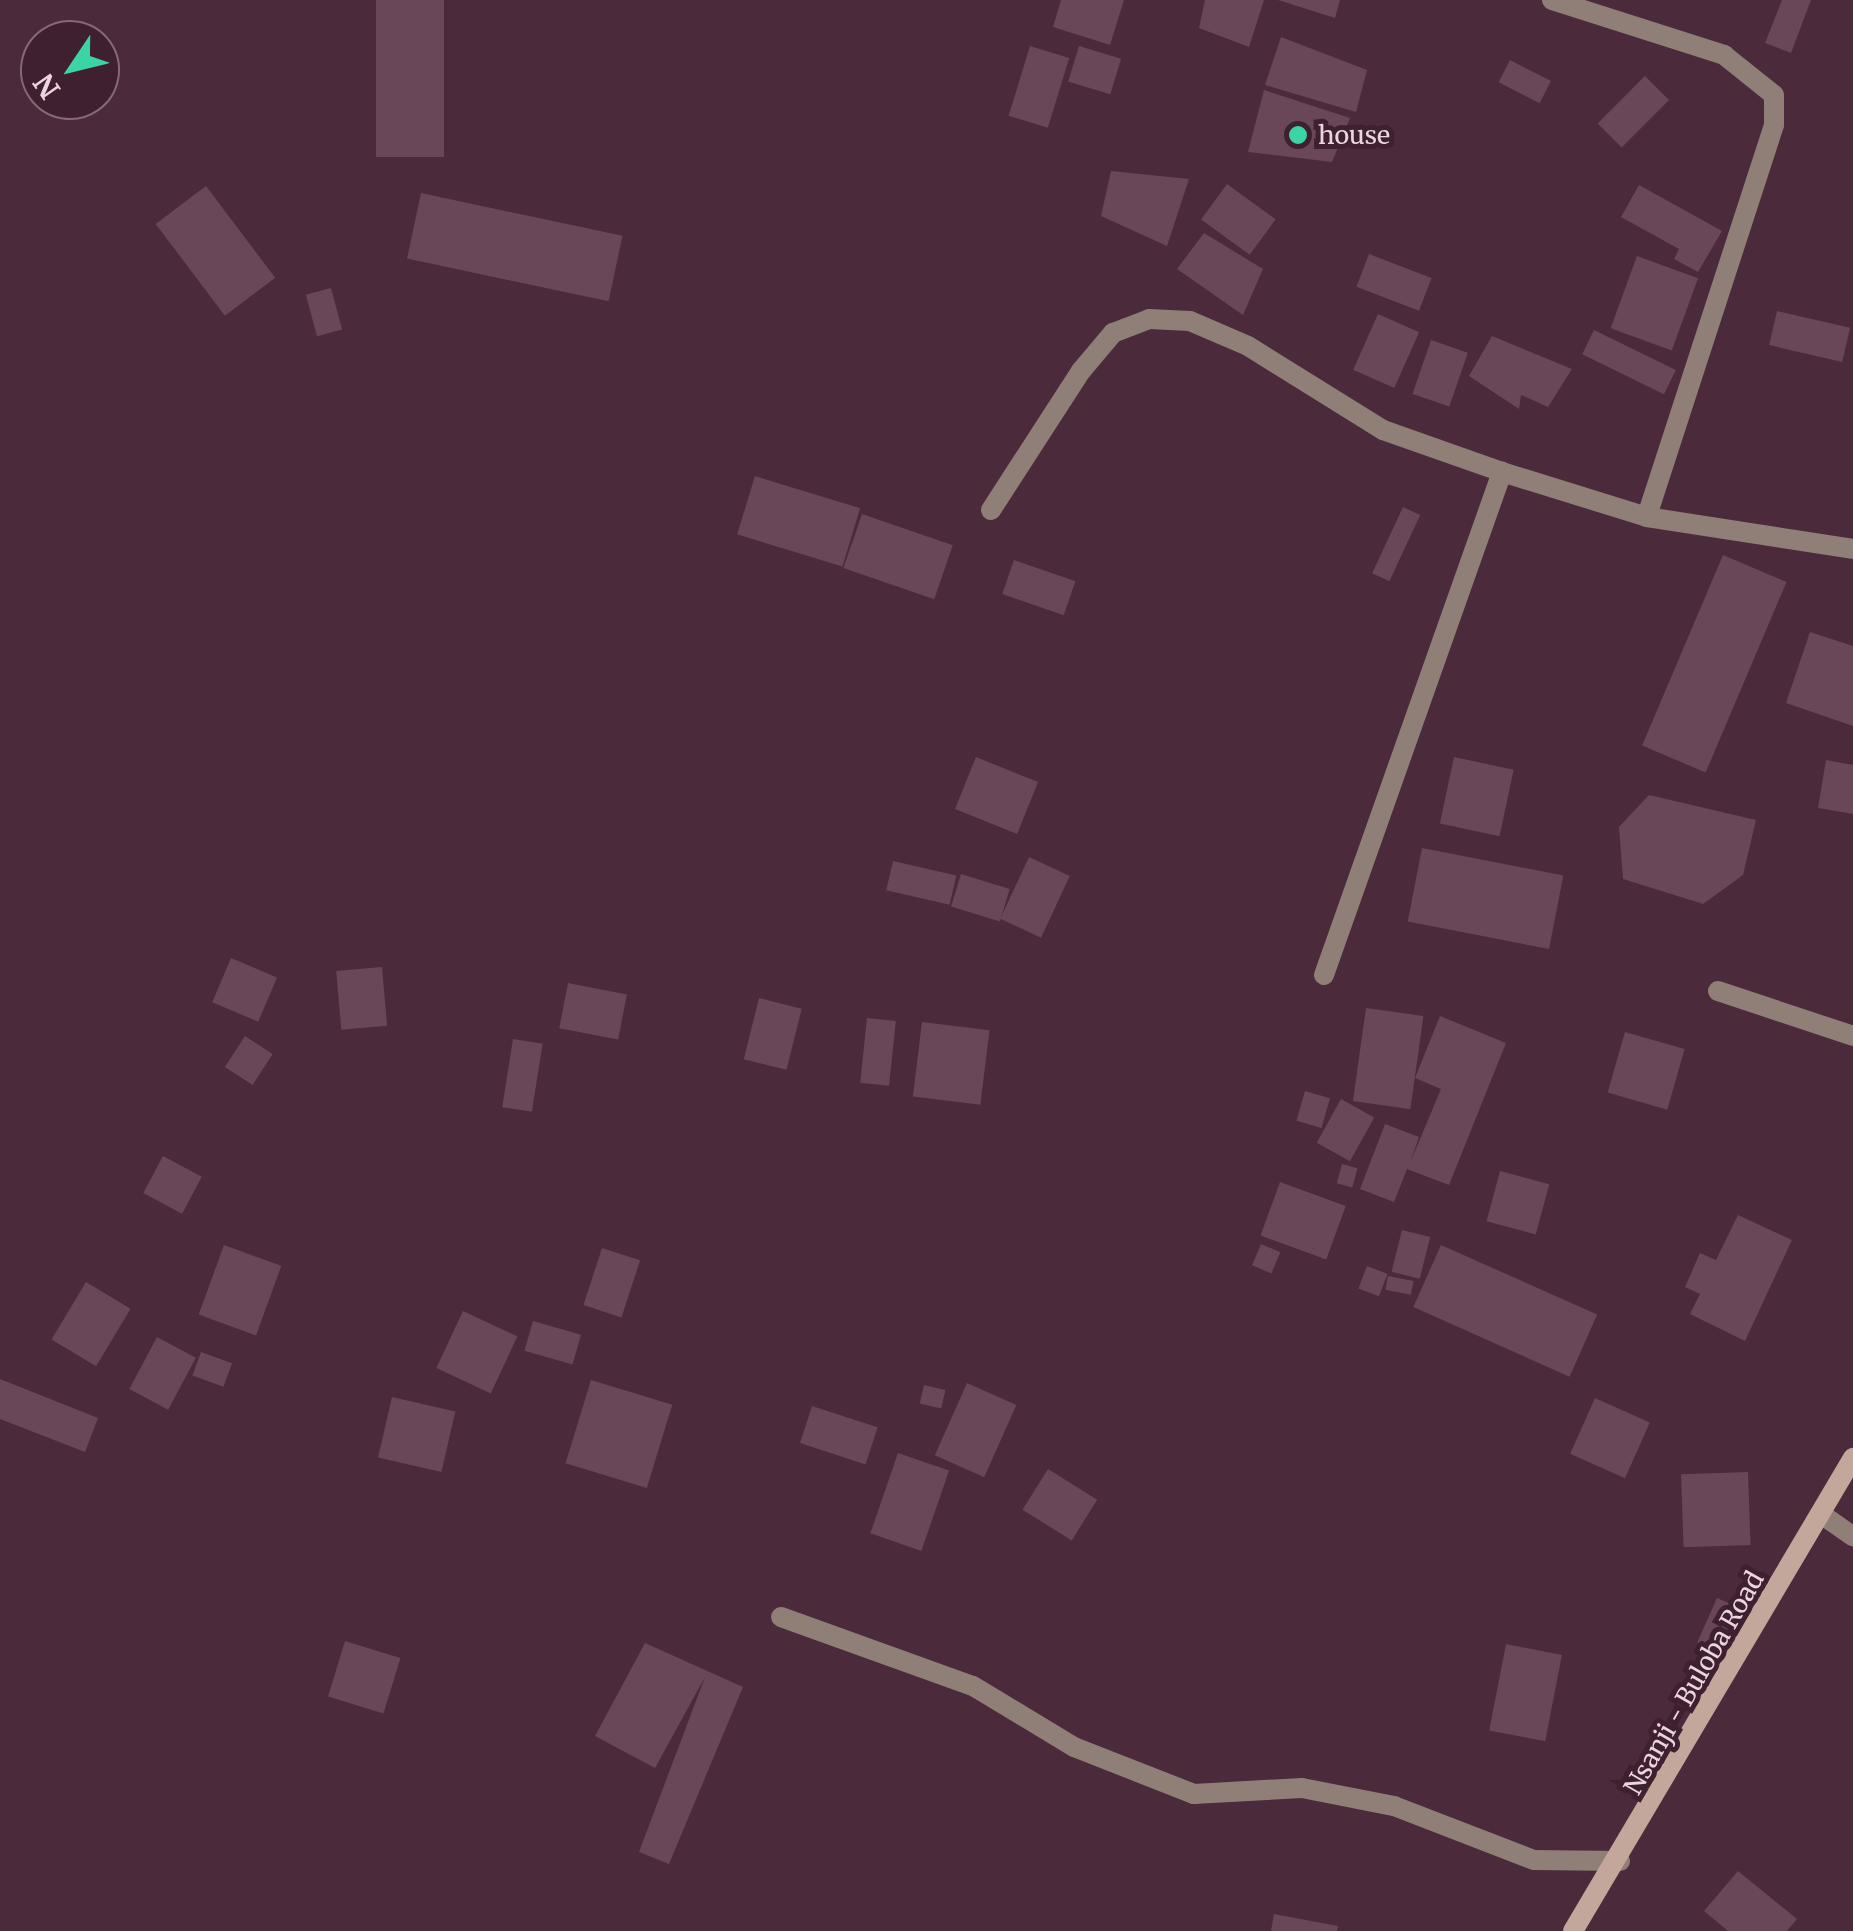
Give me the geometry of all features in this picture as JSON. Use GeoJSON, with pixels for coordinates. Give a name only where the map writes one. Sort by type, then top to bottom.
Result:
{"type":"FeatureCollection","features":[{"type":"Feature","properties":{"kind":"main road","name":"Nsanji - Buloba Road"},"geometry":{"type":"LineString","coordinates":[[1574,1931],[1620,1861],[1853,1458]]}},
{"type":"Feature","properties":{"kind":"street"},"geometry":{"type":"LineString","coordinates":[[1552,0],[1724,55],[1774,94],[1774,126],[1647,517]]}},
{"type":"Feature","properties":{"kind":"street"},"geometry":{"type":"LineString","coordinates":[[991,510],[1081,371],[1113,333],[1149,319],[1190,321],[1248,346],[1384,430],[1502,472],[1647,517],[1853,549]]}},
{"type":"Feature","properties":{"kind":"street"},"geometry":{"type":"LineString","coordinates":[[1324,975],[1502,472]]}},
{"type":"Feature","properties":{"kind":"street"},"geometry":{"type":"LineString","coordinates":[[1718,991],[1853,1036]]}},
{"type":"Feature","properties":{"kind":"street"},"geometry":{"type":"LineString","coordinates":[[1821,1514],[1853,1536]]}},
{"type":"Feature","properties":{"kind":"street"},"geometry":{"type":"LineString","coordinates":[[781,1617],[973,1686],[1074,1747],[1194,1794],[1302,1788],[1394,1806],[1534,1860],[1620,1861]]}},
{"type":"Feature","properties":{"kind":"building"},"geometry":{"type":"Polygon","coordinates":[[[376,0],[444,0],[444,157],[376,157],[376,0]]]}},
{"type":"Feature","properties":{"kind":"building"},"geometry":{"type":"Polygon","coordinates":[[[1061,0],[1124,0],[1110,45],[1053,27],[1061,0]]]}},
{"type":"Feature","properties":{"kind":"building"},"geometry":{"type":"Polygon","coordinates":[[[1205,0],[1264,0],[1249,47],[1199,28],[1205,0]]]}},
{"type":"Feature","properties":{"kind":"building"},"geometry":{"type":"Polygon","coordinates":[[[1278,0],[1340,0],[1335,18],[1278,0]]]}},
{"type":"Feature","properties":{"kind":"building"},"geometry":{"type":"Polygon","coordinates":[[[1782,0],[1811,0],[1791,53],[1765,43],[1782,0]]]}},
{"type":"Feature","properties":{"kind":"building","name":"house"},"geometry":{"type":"Polygon","coordinates":[[[1281,37],[1367,70],[1356,112],[1265,85],[1281,37]]]}},
{"type":"Feature","properties":{"kind":"building"},"geometry":{"type":"Polygon","coordinates":[[[1030,46],[1069,58],[1048,128],[1009,116],[1030,46]]]}},
{"type":"Feature","properties":{"kind":"building"},"geometry":{"type":"Polygon","coordinates":[[[1079,46],[1121,59],[1110,94],[1068,81],[1079,46]]]}},
{"type":"Feature","properties":{"kind":"building"},"geometry":{"type":"Polygon","coordinates":[[[1510,60],[1551,81],[1540,103],[1499,82],[1510,60]]]}},
{"type":"Feature","properties":{"kind":"building"},"geometry":{"type":"Polygon","coordinates":[[[1645,76],[1669,100],[1622,147],[1598,123],[1645,76]]]}},
{"type":"Feature","properties":{"kind":"building","name":"house"},"geometry":{"type":"Polygon","coordinates":[[[1264,90],[1350,118],[1332,162],[1248,152],[1264,90]]]}},
{"type":"Feature","properties":{"kind":"building"},"geometry":{"type":"Polygon","coordinates":[[[1111,171],[1189,179],[1167,246],[1101,216],[1111,171]]]}},
{"type":"Feature","properties":{"kind":"building"},"geometry":{"type":"Polygon","coordinates":[[[1227,184],[1276,219],[1250,255],[1201,220],[1227,184]]]}},
{"type":"Feature","properties":{"kind":"building"},"geometry":{"type":"Polygon","coordinates":[[[1639,185],[1722,231],[1698,272],[1674,259],[1679,249],[1621,217],[1639,185]]]}},
{"type":"Feature","properties":{"kind":"building"},"geometry":{"type":"Polygon","coordinates":[[[206,186],[275,278],[225,316],[156,224],[206,186]]]}},
{"type":"Feature","properties":{"kind":"building"},"geometry":{"type":"Polygon","coordinates":[[[421,193],[622,236],[609,301],[407,259],[421,193]]]}},
{"type":"Feature","properties":{"kind":"building"},"geometry":{"type":"Polygon","coordinates":[[[1204,233],[1263,269],[1243,315],[1177,269],[1204,233]]]}},
{"type":"Feature","properties":{"kind":"building"},"geometry":{"type":"Polygon","coordinates":[[[1369,254],[1432,278],[1419,311],[1356,287],[1369,254]]]}},
{"type":"Feature","properties":{"kind":"building"},"geometry":{"type":"Polygon","coordinates":[[[1637,256],[1698,278],[1672,351],[1611,328],[1637,256]]]}},
{"type":"Feature","properties":{"kind":"building"},"geometry":{"type":"Polygon","coordinates":[[[331,288],[342,330],[317,336],[306,295],[331,288]]]}},
{"type":"Feature","properties":{"kind":"building"},"geometry":{"type":"Polygon","coordinates":[[[1777,311],[1850,328],[1842,362],[1769,345],[1777,311]]]}},
{"type":"Feature","properties":{"kind":"building"},"geometry":{"type":"Polygon","coordinates":[[[1378,314],[1419,332],[1394,388],[1353,370],[1378,314]]]}},
{"type":"Feature","properties":{"kind":"building"},"geometry":{"type":"Polygon","coordinates":[[[1594,330],[1676,370],[1664,394],[1582,354],[1594,330]]]}},
{"type":"Feature","properties":{"kind":"building"},"geometry":{"type":"Polygon","coordinates":[[[1492,336],[1572,369],[1548,407],[1521,395],[1519,409],[1469,376],[1492,336]]]}},
{"type":"Feature","properties":{"kind":"building"},"geometry":{"type":"Polygon","coordinates":[[[1431,340],[1468,353],[1449,407],[1412,394],[1431,340]]]}},
{"type":"Feature","properties":{"kind":"building"},"geometry":{"type":"Polygon","coordinates":[[[755,476],[860,508],[842,566],[737,534],[755,476]]]}},
{"type":"Feature","properties":{"kind":"building"},"geometry":{"type":"Polygon","coordinates":[[[1403,507],[1420,515],[1389,581],[1372,573],[1403,507]]]}},
{"type":"Feature","properties":{"kind":"building"},"geometry":{"type":"Polygon","coordinates":[[[862,514],[953,545],[934,599],[843,568],[862,514]]]}},
{"type":"Feature","properties":{"kind":"building"},"geometry":{"type":"Polygon","coordinates":[[[1723,555],[1787,582],[1706,773],[1642,746],[1723,555]]]}},
{"type":"Feature","properties":{"kind":"building"},"geometry":{"type":"Polygon","coordinates":[[[1014,560],[1075,581],[1064,615],[1002,594],[1014,560]]]}},
{"type":"Feature","properties":{"kind":"building"},"geometry":{"type":"Polygon","coordinates":[[[1810,632],[1853,646],[1853,726],[1786,703],[1810,632]]]}},
{"type":"Feature","properties":{"kind":"building"},"geometry":{"type":"Polygon","coordinates":[[[976,757],[1038,782],[1017,834],[955,809],[976,757]]]}},
{"type":"Feature","properties":{"kind":"building"},"geometry":{"type":"Polygon","coordinates":[[[1454,757],[1514,770],[1500,836],[1440,824],[1454,757]]]}},
{"type":"Feature","properties":{"kind":"building"},"geometry":{"type":"Polygon","coordinates":[[[1826,760],[1853,765],[1853,814],[1818,808],[1826,760]]]}},
{"type":"Feature","properties":{"kind":"building"},"geometry":{"type":"Polygon","coordinates":[[[1649,795],[1756,820],[1743,875],[1703,904],[1623,879],[1619,827],[1649,795]]]}},
{"type":"Feature","properties":{"kind":"building"},"geometry":{"type":"Polygon","coordinates":[[[1422,848],[1563,875],[1549,949],[1408,922],[1422,848]]]}},
{"type":"Feature","properties":{"kind":"building"},"geometry":{"type":"Polygon","coordinates":[[[1029,857],[1070,876],[1041,938],[1000,919],[1029,857]]]}},
{"type":"Feature","properties":{"kind":"building"},"geometry":{"type":"Polygon","coordinates":[[[893,861],[956,876],[950,905],[886,890],[893,861]]]}},
{"type":"Feature","properties":{"kind":"building"},"geometry":{"type":"Polygon","coordinates":[[[961,874],[1010,889],[1000,921],[951,907],[961,874]]]}},
{"type":"Feature","properties":{"kind":"building"},"geometry":{"type":"Polygon","coordinates":[[[231,958],[277,978],[258,1022],[212,1002],[231,958]]]}},
{"type":"Feature","properties":{"kind":"building"},"geometry":{"type":"Polygon","coordinates":[[[382,967],[387,1026],[341,1030],[336,971],[382,967]]]}},
{"type":"Feature","properties":{"kind":"building"},"geometry":{"type":"Polygon","coordinates":[[[568,983],[627,994],[618,1040],[559,1028],[568,983]]]}},
{"type":"Feature","properties":{"kind":"building"},"geometry":{"type":"Polygon","coordinates":[[[759,998],[802,1009],[786,1070],[744,1059],[759,998]]]}},
{"type":"Feature","properties":{"kind":"building"},"geometry":{"type":"Polygon","coordinates":[[[1366,1008],[1423,1016],[1410,1109],[1353,1101],[1366,1008]]]}},
{"type":"Feature","properties":{"kind":"building"},"geometry":{"type":"Polygon","coordinates":[[[1440,1016],[1506,1043],[1449,1185],[1407,1169],[1394,1202],[1360,1189],[1385,1124],[1419,1137],[1410,1163],[1441,1089],[1415,1078],[1440,1016]]]}},
{"type":"Feature","properties":{"kind":"building"},"geometry":{"type":"Polygon","coordinates":[[[867,1018],[896,1021],[889,1086],[860,1083],[867,1018]]]}},
{"type":"Feature","properties":{"kind":"building"},"geometry":{"type":"Polygon","coordinates":[[[922,1022],[989,1030],[980,1105],[913,1096],[922,1022]]]}},
{"type":"Feature","properties":{"kind":"building"},"geometry":{"type":"Polygon","coordinates":[[[1625,1032],[1685,1049],[1667,1110],[1608,1093],[1625,1032]]]}},
{"type":"Feature","properties":{"kind":"building"},"geometry":{"type":"Polygon","coordinates":[[[245,1036],[273,1054],[253,1085],[225,1067],[245,1036]]]}},
{"type":"Feature","properties":{"kind":"building"},"geometry":{"type":"Polygon","coordinates":[[[513,1039],[543,1044],[532,1112],[502,1107],[513,1039]]]}},
{"type":"Feature","properties":{"kind":"building"},"geometry":{"type":"Polygon","coordinates":[[[1305,1091],[1330,1098],[1321,1128],[1296,1121],[1305,1091]]]}},
{"type":"Feature","properties":{"kind":"building"},"geometry":{"type":"Polygon","coordinates":[[[1341,1099],[1374,1117],[1350,1161],[1317,1143],[1341,1099]]]}},
{"type":"Feature","properties":{"kind":"building"},"geometry":{"type":"Polygon","coordinates":[[[163,1156],[202,1177],[182,1214],[143,1193],[163,1156]]]}},
{"type":"Feature","properties":{"kind":"building"},"geometry":{"type":"Polygon","coordinates":[[[1342,1164],[1357,1168],[1352,1187],[1337,1183],[1342,1164]]]}},
{"type":"Feature","properties":{"kind":"building"},"geometry":{"type":"Polygon","coordinates":[[[1500,1171],[1549,1184],[1536,1234],[1487,1221],[1500,1171]]]}},
{"type":"Feature","properties":{"kind":"building"},"geometry":{"type":"Polygon","coordinates":[[[1280,1182],[1346,1206],[1326,1260],[1261,1236],[1280,1182]]]}},
{"type":"Feature","properties":{"kind":"building"},"geometry":{"type":"Polygon","coordinates":[[[1738,1215],[1792,1240],[1745,1341],[1690,1314],[1700,1294],[1685,1287],[1700,1253],[1716,1260],[1738,1215]]]}},
{"type":"Feature","properties":{"kind":"building"},"geometry":{"type":"Polygon","coordinates":[[[1402,1230],[1430,1237],[1420,1279],[1392,1272],[1402,1230]]]}},
{"type":"Feature","properties":{"kind":"building"},"geometry":{"type":"Polygon","coordinates":[[[1261,1244],[1280,1252],[1271,1273],[1252,1265],[1261,1244]]]}},
{"type":"Feature","properties":{"kind":"building"},"geometry":{"type":"Polygon","coordinates":[[[224,1245],[281,1266],[256,1335],[199,1315],[224,1245]]]}},
{"type":"Feature","properties":{"kind":"building"},"geometry":{"type":"Polygon","coordinates":[[[1441,1245],[1597,1315],[1570,1377],[1413,1307],[1441,1245]]]}},
{"type":"Feature","properties":{"kind":"building"},"geometry":{"type":"Polygon","coordinates":[[[602,1248],[640,1260],[622,1317],[583,1305],[602,1248]]]}},
{"type":"Feature","properties":{"kind":"building"},"geometry":{"type":"Polygon","coordinates":[[[1367,1266],[1388,1274],[1379,1296],[1358,1288],[1367,1266]]]}},
{"type":"Feature","properties":{"kind":"building"},"geometry":{"type":"Polygon","coordinates":[[[1388,1276],[1414,1281],[1411,1295],[1385,1290],[1388,1276]]]}},
{"type":"Feature","properties":{"kind":"building"},"geometry":{"type":"Polygon","coordinates":[[[86,1282],[131,1309],[96,1366],[51,1339],[86,1282]]]}},
{"type":"Feature","properties":{"kind":"building"},"geometry":{"type":"Polygon","coordinates":[[[463,1311],[517,1336],[491,1393],[436,1368],[463,1311]]]}},
{"type":"Feature","properties":{"kind":"building"},"geometry":{"type":"Polygon","coordinates":[[[533,1321],[581,1335],[573,1365],[524,1351],[533,1321]]]}},
{"type":"Feature","properties":{"kind":"building"},"geometry":{"type":"Polygon","coordinates":[[[157,1337],[196,1358],[168,1410],[129,1389],[157,1337]]]}},
{"type":"Feature","properties":{"kind":"building"},"geometry":{"type":"Polygon","coordinates":[[[201,1352],[232,1363],[223,1387],[192,1375],[201,1352]]]}},
{"type":"Feature","properties":{"kind":"building"},"geometry":{"type":"Polygon","coordinates":[[[0,1379],[98,1418],[85,1452],[0,1419],[0,1379]]]}},
{"type":"Feature","properties":{"kind":"building"},"geometry":{"type":"Polygon","coordinates":[[[591,1380],[672,1405],[647,1488],[566,1463],[591,1380]]]}},
{"type":"Feature","properties":{"kind":"building"},"geometry":{"type":"Polygon","coordinates":[[[967,1383],[1016,1405],[984,1477],[935,1455],[967,1383]]]}},
{"type":"Feature","properties":{"kind":"building"},"geometry":{"type":"Polygon","coordinates":[[[924,1385],[945,1390],[941,1408],[920,1404],[924,1385]]]}},
{"type":"Feature","properties":{"kind":"building"},"geometry":{"type":"Polygon","coordinates":[[[392,1397],[455,1412],[441,1472],[378,1457],[392,1397]]]}},
{"type":"Feature","properties":{"kind":"building"},"geometry":{"type":"Polygon","coordinates":[[[1595,1398],[1650,1422],[1625,1478],[1570,1454],[1595,1398]]]}},
{"type":"Feature","properties":{"kind":"building"},"geometry":{"type":"Polygon","coordinates":[[[812,1406],[878,1427],[866,1464],[800,1443],[812,1406]]]}},
{"type":"Feature","properties":{"kind":"building"},"geometry":{"type":"Polygon","coordinates":[[[898,1453],[949,1471],[921,1551],[870,1533],[898,1453]]]}},
{"type":"Feature","properties":{"kind":"building"},"geometry":{"type":"Polygon","coordinates":[[[1048,1469],[1097,1500],[1072,1540],[1023,1510],[1048,1469]]]}},
{"type":"Feature","properties":{"kind":"building"},"geometry":{"type":"Polygon","coordinates":[[[1748,1472],[1751,1545],[1684,1547],[1681,1474],[1748,1472]]]}},
{"type":"Feature","properties":{"kind":"building"},"geometry":{"type":"Polygon","coordinates":[[[1717,1598],[1749,1612],[1729,1658],[1697,1644],[1717,1598]]]}},
{"type":"Feature","properties":{"kind":"building"},"geometry":{"type":"Polygon","coordinates":[[[345,1641],[400,1658],[384,1713],[328,1696],[345,1641]]]}},
{"type":"Feature","properties":{"kind":"building"},"geometry":{"type":"Polygon","coordinates":[[[645,1643],[743,1687],[669,1864],[639,1852],[705,1677],[655,1768],[595,1736],[645,1643]]]}},
{"type":"Feature","properties":{"kind":"building"},"geometry":{"type":"Polygon","coordinates":[[[1506,1644],[1562,1655],[1545,1741],[1489,1730],[1506,1644]]]}},
{"type":"Feature","properties":{"kind":"building"},"geometry":{"type":"Polygon","coordinates":[[[1738,1871],[1797,1919],[1787,1931],[1728,1931],[1704,1911],[1738,1871]]]}},
{"type":"Feature","properties":{"kind":"building"},"geometry":{"type":"Polygon","coordinates":[[[1274,1914],[1338,1926],[1337,1931],[1271,1931],[1274,1914]]]}},
{"type":"Feature","properties":{"kind":"place","name":"house"},"geometry":{"type":"Point","coordinates":[1298,135]}}]}
